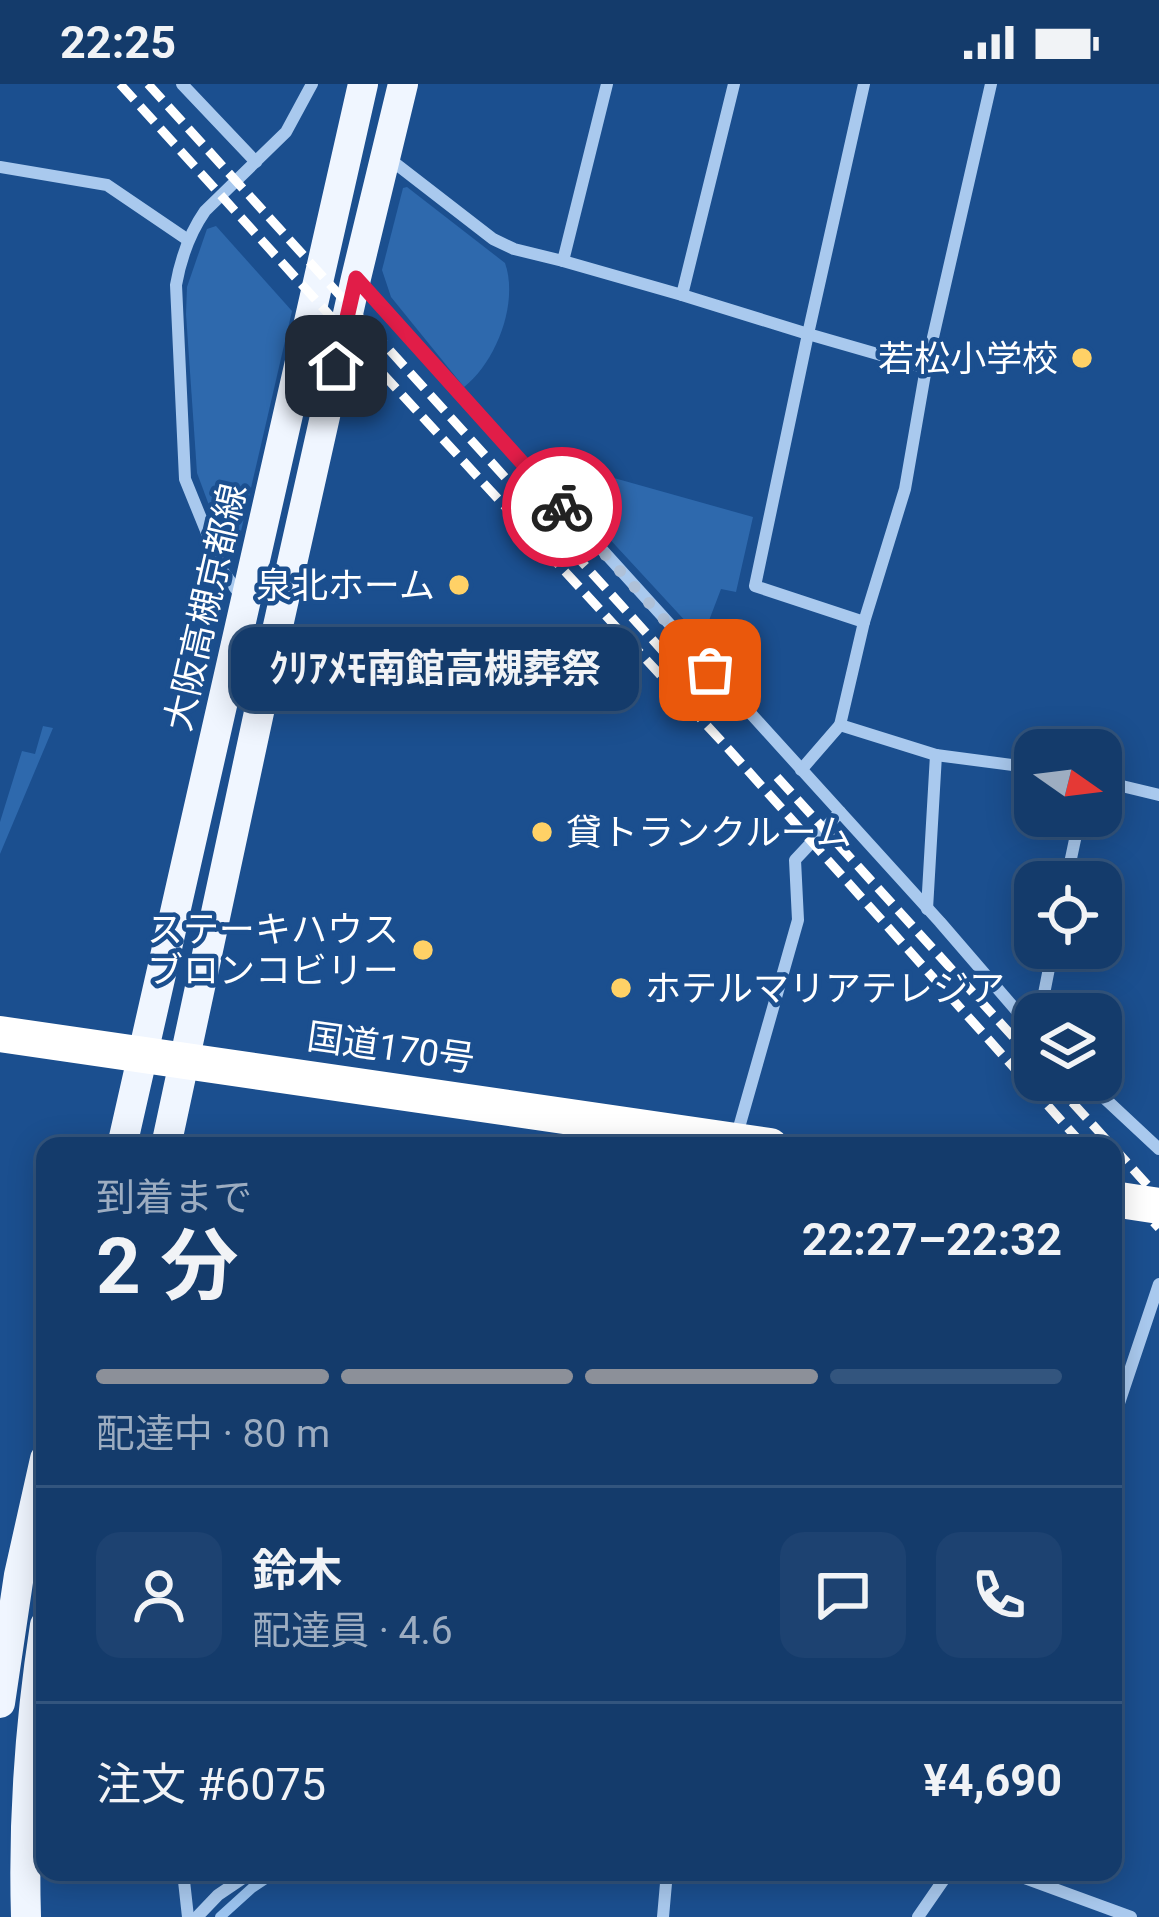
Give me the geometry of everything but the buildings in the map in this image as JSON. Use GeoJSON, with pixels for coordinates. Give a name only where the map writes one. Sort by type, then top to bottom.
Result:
{"type":"FeatureCollection","features":[{"type":"Feature","properties":{"kind":"highway","name":"国道170号"},"geometry":{"type":"LineString","coordinates":[[0,1034],[712,1137]]}},
{"type":"Feature","properties":{"kind":"highway"},"geometry":{"type":"LineString","coordinates":[[1122,1200],[1159,1206]]}},
{"type":"Feature","properties":{"kind":"main road","name":"大阪高槻京都線"},"geometry":{"type":"LineString","coordinates":[[124,1137],[363,84]]}},
{"type":"Feature","properties":{"kind":"main road","name":"大阪高槻京都線"},"geometry":{"type":"LineString","coordinates":[[168,1137],[267,675],[403,84]]}},
{"type":"Feature","properties":{"kind":"main road"},"geometry":{"type":"LineString","coordinates":[[0,1703],[36,1499]]}},
{"type":"Feature","properties":{"kind":"main road"},"geometry":{"type":"LineString","coordinates":[[26,1917],[28,1761],[36,1697]]}},
{"type":"Feature","properties":{"kind":"street"},"geometry":{"type":"LineString","coordinates":[[182,84],[256,162]]}},
{"type":"Feature","properties":{"kind":"street"},"geometry":{"type":"LineString","coordinates":[[245,602],[222,570],[185,479],[175,301],[178,269],[205,211],[286,132],[312,84]]}},
{"type":"Feature","properties":{"kind":"street"},"geometry":{"type":"LineString","coordinates":[[563,260],[607,84]]}},
{"type":"Feature","properties":{"kind":"street"},"geometry":{"type":"LineString","coordinates":[[682,296],[734,84]]}},
{"type":"Feature","properties":{"kind":"street"},"geometry":{"type":"LineString","coordinates":[[864,84],[754,586],[864,622]]}},
{"type":"Feature","properties":{"kind":"street"},"geometry":{"type":"LineString","coordinates":[[801,770],[840,725],[864,622],[905,489],[926,368],[991,84]]}},
{"type":"Feature","properties":{"kind":"street"},"geometry":{"type":"LineString","coordinates":[[386,156],[493,239],[514,249],[926,368]]}},
{"type":"Feature","properties":{"kind":"street"},"geometry":{"type":"LineString","coordinates":[[0,167],[107,185],[188,240]]}},
{"type":"Feature","properties":{"kind":"street"},"geometry":{"type":"LineString","coordinates":[[356,278],[1014,1008]]}},
{"type":"Feature","properties":{"kind":"street"},"geometry":{"type":"LineString","coordinates":[[840,725],[936,755],[1014,765]]}},
{"type":"Feature","properties":{"kind":"street"},"geometry":{"type":"LineString","coordinates":[[927,909],[936,755]]}},
{"type":"Feature","properties":{"kind":"street"},"geometry":{"type":"LineString","coordinates":[[1122,786],[1159,795]]}},
{"type":"Feature","properties":{"kind":"street"},"geometry":{"type":"LineString","coordinates":[[754,1137],[798,920],[794,860],[840,812]]}},
{"type":"Feature","properties":{"kind":"street"},"geometry":{"type":"LineString","coordinates":[[1108,1101],[1159,1149]]}},
{"type":"Feature","properties":{"kind":"street"},"geometry":{"type":"LineString","coordinates":[[1122,1394],[1159,1284]]}},
{"type":"Feature","properties":{"kind":"street"},"geometry":{"type":"LineString","coordinates":[[185,1881],[192,1917],[239,1881]]}},
{"type":"Feature","properties":{"kind":"street"},"geometry":{"type":"LineString","coordinates":[[663,1917],[666,1881]]}},
{"type":"Feature","properties":{"kind":"street"},"geometry":{"type":"LineString","coordinates":[[918,1917],[943,1881]]}},
{"type":"Feature","properties":{"kind":"street"},"geometry":{"type":"LineString","coordinates":[[1033,1881],[1131,1917]]}},
{"type":"Feature","properties":{"kind":"shaded area"},"geometry":{"type":"Polygon","coordinates":[[[407,187],[505,263],[509,296],[502,331],[486,363],[464,387],[391,297],[382,270],[407,187]]]}},
{"type":"Feature","properties":{"kind":"shaded area"},"geometry":{"type":"Polygon","coordinates":[[[216,226],[292,311],[235,557],[228,556],[197,473],[186,314],[187,287],[207,229],[216,226]]]}},
{"type":"Feature","properties":{"kind":"shaded area"},"geometry":{"type":"Polygon","coordinates":[[[532,455],[753,517],[736,592],[721,589],[702,639],[532,455]]]}},
{"type":"Feature","properties":{"kind":"shaded area"},"geometry":{"type":"Polygon","coordinates":[[[43,726],[53,728],[0,854],[0,822],[22,751],[35,754],[43,726]]]}},
{"type":"Feature","properties":{"kind":"waterway"},"geometry":{"type":"LineString","coordinates":[[220,1917],[262,1881]]}},
{"type":"Feature","properties":{"kind":"railway"},"geometry":{"type":"LineString","coordinates":[[120,84],[1076,1137]]}},
{"type":"Feature","properties":{"kind":"railway"},"geometry":{"type":"LineString","coordinates":[[148,84],[709,702]]}},
{"type":"Feature","properties":{"kind":"railway"},"geometry":{"type":"LineString","coordinates":[[777,777],[1014,1038]]}},
{"type":"Feature","properties":{"kind":"railway"},"geometry":{"type":"LineString","coordinates":[[1071,1101],[1104,1137]]}},
{"type":"Feature","properties":{"kind":"railway"},"geometry":{"type":"LineString","coordinates":[[1122,1157],[1159,1198]]}},
{"type":"Feature","properties":{"kind":"railway"},"geometry":{"type":"LineString","coordinates":[[1122,1188],[1159,1228]]}},
{"type":"Feature","properties":{"kind":"way so far"},"geometry":{"type":"LineString","coordinates":[[562,507],[710,670]]}},
{"type":"Feature","properties":{"kind":"place","name":"若松小学校"},"geometry":{"type":"Point","coordinates":[1082,358]}},
{"type":"Feature","properties":{"kind":"place","name":"泉北ホーム"},"geometry":{"type":"Point","coordinates":[459,585]}},
{"type":"Feature","properties":{"kind":"place","name":"ｸﾘｱﾒﾓ南館高槻葬祭"},"geometry":{"type":"Point","coordinates":[710,670]}},
{"type":"Feature","properties":{"kind":"place","name":"貸トランクルーム"},"geometry":{"type":"Point","coordinates":[542,832]}},
{"type":"Feature","properties":{"kind":"place","name":"ステーキハウス ブロンコビリー"},"geometry":{"type":"Point","coordinates":[423,950]}},
{"type":"Feature","properties":{"kind":"place","name":"ホテルマリアテレジア"},"geometry":{"type":"Point","coordinates":[621,988]}},
{"type":"Feature","properties":{"kind":"route"},"geometry":{"type":"LineString","coordinates":[[336,366],[356,278],[562,507]]}}]}
